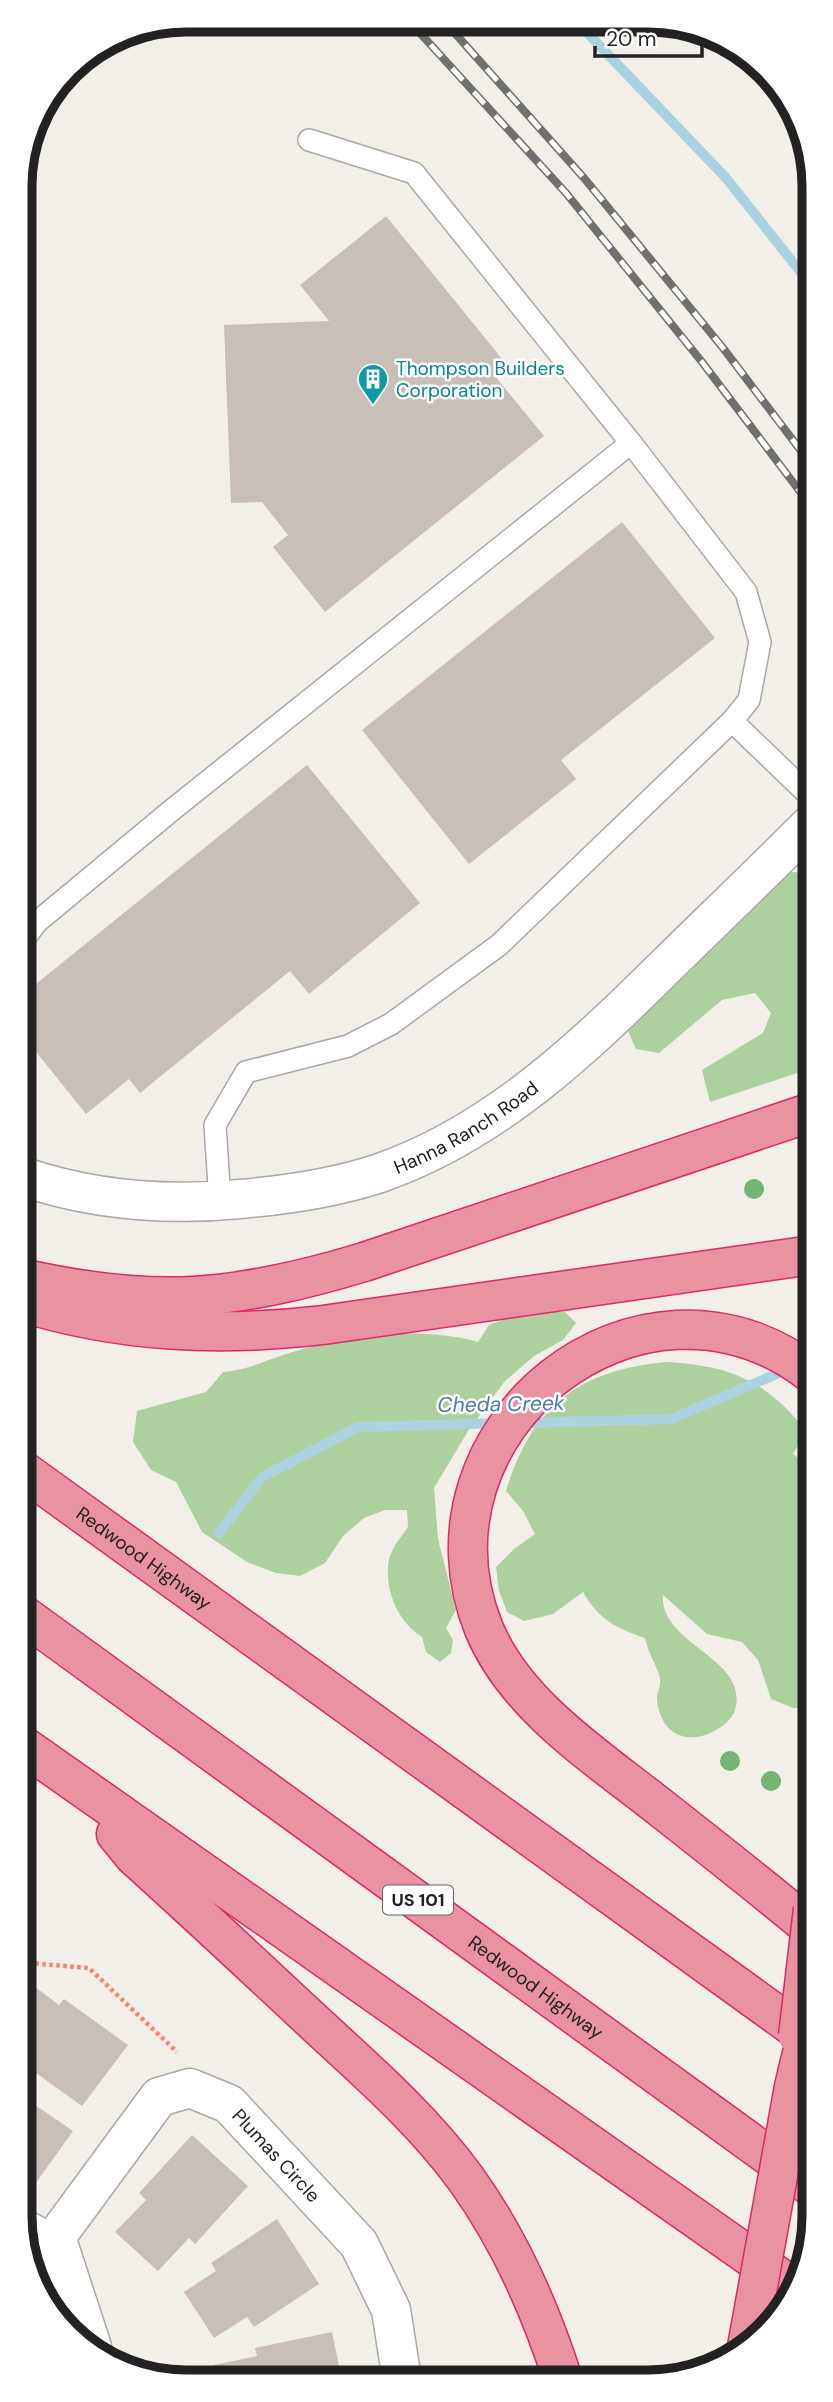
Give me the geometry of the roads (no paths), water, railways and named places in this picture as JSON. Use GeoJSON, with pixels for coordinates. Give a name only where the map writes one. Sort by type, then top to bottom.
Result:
{"type":"FeatureCollection","features":[{"type":"Feature","properties":{"kind":"highway"},"geometry":{"type":"LineString","coordinates":[[32,1280],[93,1293],[166,1299],[226,1295],[292,1283],[375,1259],[802,1116]]}},
{"type":"Feature","properties":{"kind":"highway"},"geometry":{"type":"LineString","coordinates":[[32,1305],[129,1327],[203,1334],[243,1333],[561,1292],[801,1257]]}},
{"type":"Feature","properties":{"kind":"highway"},"geometry":{"type":"LineString","coordinates":[[801,1368],[777,1353],[721,1335],[674,1331],[636,1336],[607,1344],[555,1375],[516,1412],[490,1454],[473,1501],[467,1552],[476,1605],[496,1653],[527,1693],[564,1730],[801,1920]]}},
{"type":"Feature","properties":{"kind":"highway","name":"Redwood Highway"},"geometry":{"type":"LineString","coordinates":[[32,1476],[801,2032]]}},
{"type":"Feature","properties":{"kind":"highway","name":"Redwood Highway"},"geometry":{"type":"LineString","coordinates":[[32,1621],[801,2179]]}},
{"type":"Feature","properties":{"kind":"highway"},"geometry":{"type":"LineString","coordinates":[[32,1752],[787,2282]]}},
{"type":"Feature","properties":{"kind":"highway"},"geometry":{"type":"LineString","coordinates":[[75,1784],[134,1856],[390,2092],[441,2147],[465,2178],[506,2243],[538,2311],[560,2370]]}},
{"type":"Feature","properties":{"kind":"highway"},"geometry":{"type":"LineString","coordinates":[[794,2087],[801,1995]]}},
{"type":"Feature","properties":{"kind":"highway"},"geometry":{"type":"LineString","coordinates":[[750,2331],[801,2057]]}},
{"type":"Feature","properties":{"kind":"highway"},"geometry":{"type":"LineString","coordinates":[[766,2314],[775,2199]]}},
{"type":"Feature","properties":{"kind":"street","name":"Hanna Ranch Road"},"geometry":{"type":"LineString","coordinates":[[32,1179],[108,1198],[219,1201],[296,1194],[380,1172],[462,1135],[545,1080],[618,1013],[802,833]]}},
{"type":"Feature","properties":{"kind":"street","name":"Plumas Circle"},"geometry":{"type":"LineString","coordinates":[[56,2236],[159,2097],[190,2088],[229,2104],[359,2244],[391,2310],[401,2370]]}},
{"type":"Feature","properties":{"kind":"street"},"geometry":{"type":"LineString","coordinates":[[56,2236],[88,2335]]}},
{"type":"Feature","properties":{"kind":"lane"},"geometry":{"type":"LineString","coordinates":[[219,1201],[215,1125],[246,1072],[348,1046],[391,1024],[499,945],[732,722],[749,700],[760,642],[747,592],[414,173],[309,140]]}},
{"type":"Feature","properties":{"kind":"lane"},"geometry":{"type":"LineString","coordinates":[[32,929],[172,810],[631,443]]}},
{"type":"Feature","properties":{"kind":"lane"},"geometry":{"type":"LineString","coordinates":[[732,722],[802,788]]}},
{"type":"Feature","properties":{"kind":"lane"},"geometry":{"type":"LineString","coordinates":[[32,2223],[56,2236]]}},
{"type":"Feature","properties":{"kind":"waterway"},"geometry":{"type":"LineString","coordinates":[[587,32],[726,178],[802,274]]}},
{"type":"Feature","properties":{"kind":"waterway","name":"Cheda Creek"},"geometry":{"type":"LineString","coordinates":[[525,1423],[671,1419],[786,1370]]}},
{"type":"Feature","properties":{"kind":"waterway","name":"Cheda Creek"},"geometry":{"type":"LineString","coordinates":[[219,1533],[262,1477],[358,1427],[502,1423]]}},
{"type":"Feature","properties":{"kind":"railway"},"geometry":{"type":"LineString","coordinates":[[419,32],[566,193],[702,362],[802,494]]}},
{"type":"Feature","properties":{"kind":"railway"},"geometry":{"type":"LineString","coordinates":[[454,32],[584,178],[723,348],[802,452]]}},
{"type":"Feature","properties":{"kind":"place","name":"Thompson Builders Corporation"},"geometry":{"type":"Point","coordinates":[373,406]}}]}
